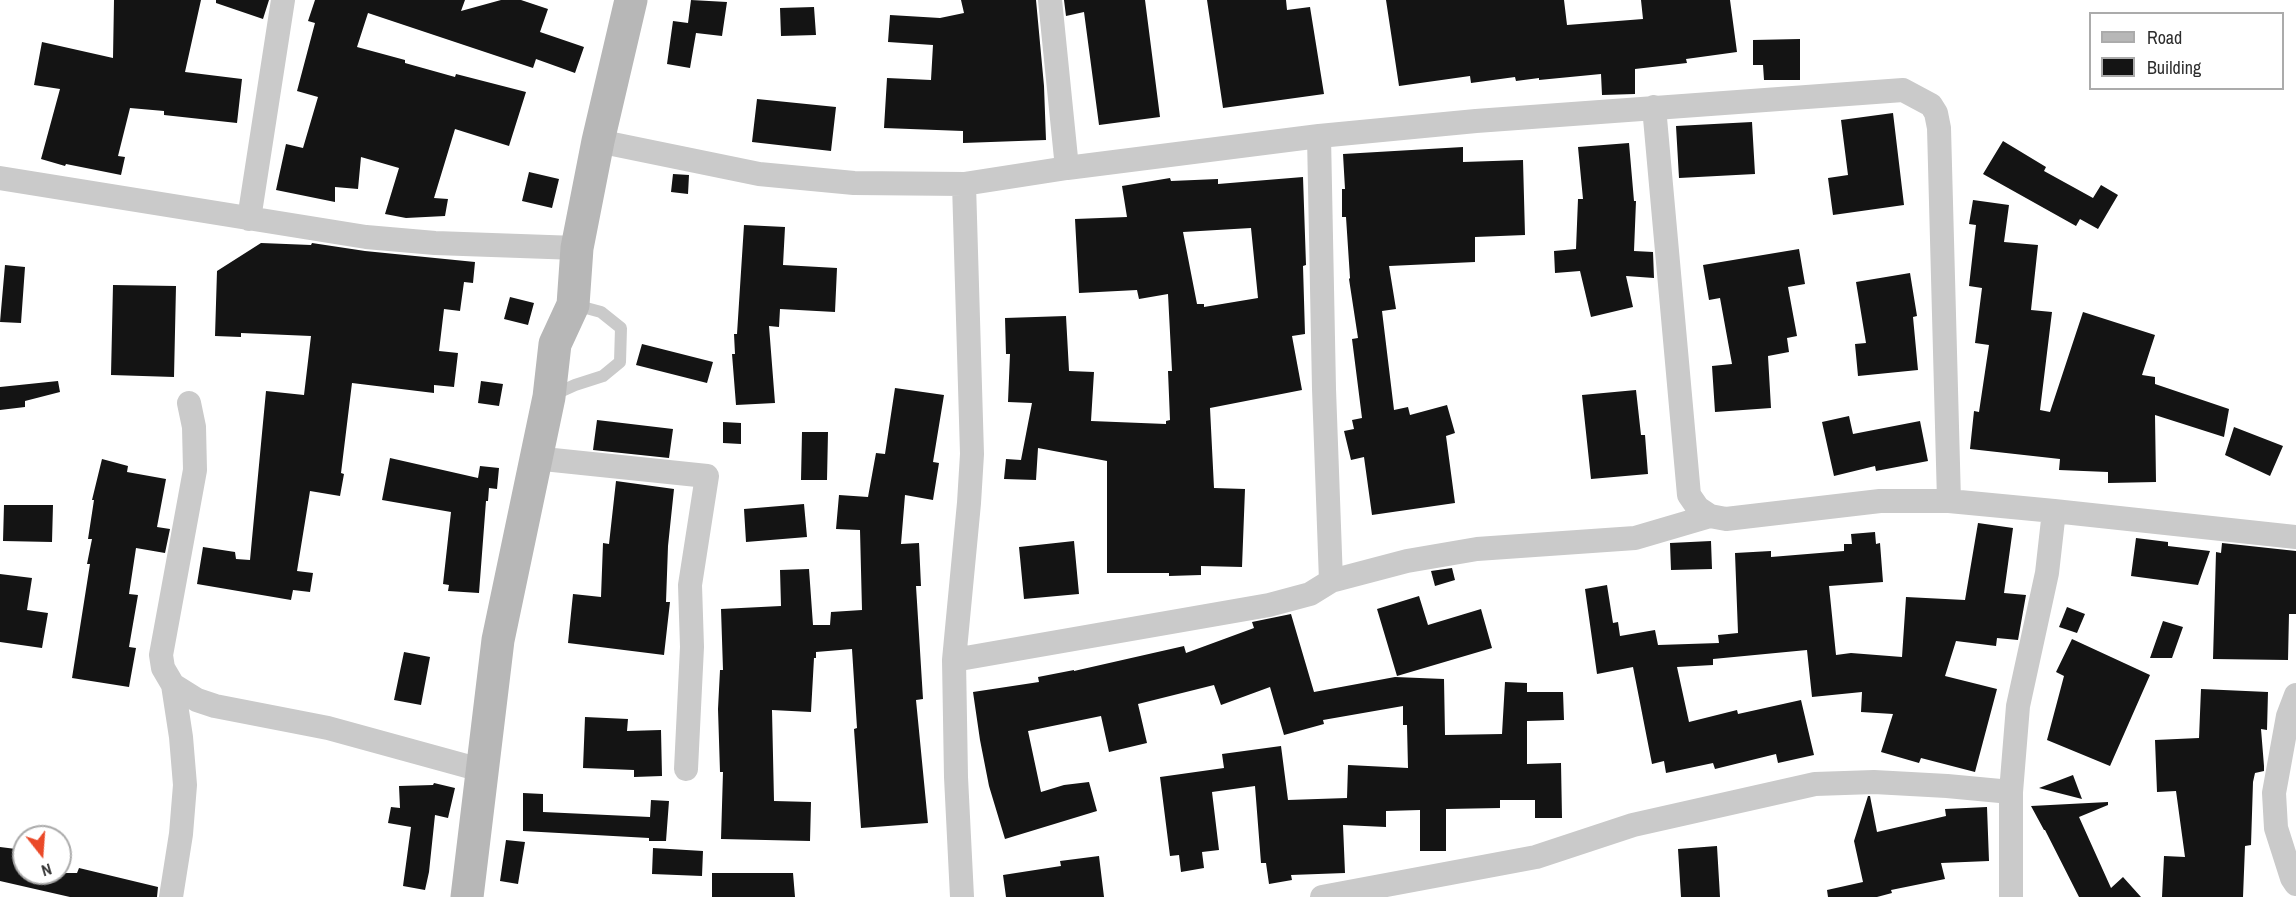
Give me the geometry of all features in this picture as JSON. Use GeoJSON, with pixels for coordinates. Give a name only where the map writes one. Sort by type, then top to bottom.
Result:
{"type":"FeatureCollection","features":[{"type":"Feature","properties":{"kind":"main road"},"geometry":{"type":"LineString","coordinates":[[467,897],[498,640],[534,458],[549,397],[555,344],[573,305],[577,248],[598,141],[631,0]]}},
{"type":"Feature","properties":{"kind":"street"},"geometry":{"type":"LineString","coordinates":[[249,219],[283,0]]}},
{"type":"Feature","properties":{"kind":"street"},"geometry":{"type":"LineString","coordinates":[[1050,0],[1067,168]]}},
{"type":"Feature","properties":{"kind":"street"},"geometry":{"type":"LineString","coordinates":[[598,141],[759,174],[854,183],[964,184],[1067,168],[1319,136],[1476,121],[1903,90],[1931,105],[1936,113],[1939,128],[1949,501]]}},
{"type":"Feature","properties":{"kind":"street"},"geometry":{"type":"LineString","coordinates":[[1654,107],[1689,495],[1698,508],[1710,516],[1726,519],[1880,501],[1949,501],[2296,537]]}},
{"type":"Feature","properties":{"kind":"street"},"geometry":{"type":"LineString","coordinates":[[1319,136],[1331,581]]}},
{"type":"Feature","properties":{"kind":"street"},"geometry":{"type":"LineString","coordinates":[[0,178],[366,237],[435,243],[577,248]]}},
{"type":"Feature","properties":{"kind":"street"},"geometry":{"type":"LineString","coordinates":[[962,897],[956,777],[954,660],[972,454],[964,184]]}},
{"type":"Feature","properties":{"kind":"street"},"geometry":{"type":"LineString","coordinates":[[171,897],[182,834],[185,784],[181,736],[173,685],[163,668],[161,655],[195,470],[194,427],[189,403]]}},
{"type":"Feature","properties":{"kind":"street"},"geometry":{"type":"LineString","coordinates":[[534,458],[707,476],[690,585],[692,647],[686,768]]}},
{"type":"Feature","properties":{"kind":"street"},"geometry":{"type":"LineString","coordinates":[[2012,897],[2011,792],[2018,706],[2048,573],[2054,511]]}},
{"type":"Feature","properties":{"kind":"street"},"geometry":{"type":"LineString","coordinates":[[954,660],[1269,604],[1310,594],[1331,581],[1407,561],[1477,549],[1635,538],[1710,516]]}},
{"type":"Feature","properties":{"kind":"street"},"geometry":{"type":"LineString","coordinates":[[173,685],[197,700],[215,706],[328,728],[481,770]]}},
{"type":"Feature","properties":{"kind":"street"},"geometry":{"type":"LineString","coordinates":[[2296,694],[2288,716],[2274,793],[2276,828],[2296,884]]}},
{"type":"Feature","properties":{"kind":"street"},"geometry":{"type":"LineString","coordinates":[[1322,897],[1536,857],[1633,825],[1815,784],[1874,782],[2011,792]]}},
{"type":"Feature","properties":{"kind":"lane"},"geometry":{"type":"LineString","coordinates":[[549,397],[603,376],[620,362],[621,328],[601,312],[573,305]]}},
{"type":"Feature","properties":{"kind":"building"},"geometry":{"type":"Polygon","coordinates":[[[114,0],[201,0],[185,72],[242,79],[237,123],[164,115],[164,111],[130,108],[118,156],[125,157],[121,175],[66,164],[65,166],[41,159],[60,89],[34,85],[42,42],[113,58],[114,0]]]}},
{"type":"Feature","properties":{"kind":"building"},"geometry":{"type":"Polygon","coordinates":[[[216,0],[269,0],[263,19],[216,3],[216,0]]]}},
{"type":"Feature","properties":{"kind":"building"},"geometry":{"type":"Polygon","coordinates":[[[315,0],[465,0],[461,11],[501,0],[521,0],[548,9],[540,32],[584,47],[575,73],[536,59],[533,68],[368,13],[357,47],[455,77],[456,74],[526,92],[509,146],[455,129],[434,198],[448,199],[445,216],[406,218],[385,214],[399,168],[361,157],[358,189],[335,187],[335,202],[276,190],[286,144],[303,148],[318,97],[297,91],[315,23],[308,21],[315,0]]]}},
{"type":"Feature","properties":{"kind":"building"},"geometry":{"type":"Polygon","coordinates":[[[691,0],[727,2],[722,36],[696,33],[690,68],[667,64],[673,21],[688,23],[691,0]]]}},
{"type":"Feature","properties":{"kind":"building"},"geometry":{"type":"Polygon","coordinates":[[[961,0],[1036,0],[1044,86],[1046,140],[963,143],[963,131],[884,128],[887,78],[931,80],[933,45],[888,42],[890,15],[940,18],[964,13],[961,0]]]}},
{"type":"Feature","properties":{"kind":"building"},"geometry":{"type":"Polygon","coordinates":[[[1064,0],[1145,0],[1160,117],[1099,125],[1084,12],[1066,16],[1064,0]]]}},
{"type":"Feature","properties":{"kind":"building"},"geometry":{"type":"Polygon","coordinates":[[[1207,0],[1286,0],[1287,10],[1310,7],[1324,94],[1223,108],[1207,0]]]}},
{"type":"Feature","properties":{"kind":"building"},"geometry":{"type":"Polygon","coordinates":[[[1386,0],[1564,0],[1567,25],[1643,19],[1641,0],[1730,0],[1737,52],[1686,59],[1687,63],[1635,69],[1635,94],[1602,95],[1601,74],[1516,81],[1515,77],[1471,83],[1470,76],[1399,86],[1386,0]]]}},
{"type":"Feature","properties":{"kind":"building"},"geometry":{"type":"Polygon","coordinates":[[[814,7],[816,35],[781,36],[780,8],[814,7]]]}},
{"type":"Feature","properties":{"kind":"building"},"geometry":{"type":"Polygon","coordinates":[[[1800,39],[1800,80],[1764,80],[1763,65],[1753,65],[1753,40],[1800,39]]]}},
{"type":"Feature","properties":{"kind":"building"},"geometry":{"type":"Polygon","coordinates":[[[757,99],[836,107],[831,151],[752,142],[757,99]]]}},
{"type":"Feature","properties":{"kind":"building"},"geometry":{"type":"Polygon","coordinates":[[[1893,113],[1904,205],[1833,215],[1828,178],[1848,175],[1841,120],[1893,113]]]}},
{"type":"Feature","properties":{"kind":"building"},"geometry":{"type":"Polygon","coordinates":[[[1752,122],[1755,174],[1679,178],[1676,126],[1752,122]]]}},
{"type":"Feature","properties":{"kind":"building"},"geometry":{"type":"Polygon","coordinates":[[[2003,141],[2046,167],[2044,171],[2093,198],[2101,185],[2118,195],[2098,229],[2080,219],[2076,226],[1983,174],[2003,141]]]}},
{"type":"Feature","properties":{"kind":"building"},"geometry":{"type":"Polygon","coordinates":[[[1629,143],[1634,201],[1636,201],[1634,251],[1653,252],[1654,278],[1626,276],[1633,307],[1591,317],[1580,271],[1555,273],[1554,251],[1576,249],[1578,199],[1583,199],[1578,147],[1629,143]]]}},
{"type":"Feature","properties":{"kind":"building"},"geometry":{"type":"Polygon","coordinates":[[[1463,147],[1463,162],[1523,160],[1525,235],[1475,237],[1475,262],[1389,266],[1396,309],[1382,311],[1394,410],[1408,407],[1410,415],[1447,405],[1455,433],[1446,436],[1455,503],[1372,515],[1364,457],[1351,460],[1344,431],[1354,429],[1352,420],[1362,418],[1352,339],[1358,338],[1349,279],[1346,217],[1342,217],[1342,189],[1345,189],[1343,154],[1463,147]]]}},
{"type":"Feature","properties":{"kind":"building"},"geometry":{"type":"Polygon","coordinates":[[[529,172],[559,179],[552,208],[522,201],[529,172]]]}},
{"type":"Feature","properties":{"kind":"building"},"geometry":{"type":"Polygon","coordinates":[[[673,174],[689,175],[688,194],[671,192],[673,174]]]}},
{"type":"Feature","properties":{"kind":"building"},"geometry":{"type":"Polygon","coordinates":[[[1303,177],[1306,265],[1303,266],[1305,334],[1292,336],[1302,390],[1210,408],[1214,488],[1245,489],[1242,567],[1201,566],[1201,575],[1107,573],[1107,461],[1038,448],[1036,480],[1004,479],[1006,459],[1021,460],[1032,403],[1008,402],[1010,354],[1006,354],[1005,318],[1066,316],[1069,371],[1094,372],[1091,421],[1166,424],[1166,421],[1170,420],[1168,371],[1172,371],[1168,294],[1139,299],[1137,290],[1079,293],[1075,219],[1127,217],[1122,186],[1170,178],[1171,181],[1218,179],[1218,184],[1303,177]],[[1251,228],[1183,232],[1197,304],[1204,304],[1204,307],[1258,298],[1251,228]]]}},
{"type":"Feature","properties":{"kind":"building"},"geometry":{"type":"Polygon","coordinates":[[[1973,200],[2009,205],[2004,242],[2038,245],[2031,310],[2052,312],[2040,410],[2050,412],[2083,312],[2155,335],[2142,375],[2155,377],[2155,384],[2229,409],[2224,437],[2155,415],[2156,482],[2108,483],[2108,472],[2059,470],[2060,459],[1970,449],[1974,411],[1979,412],[1989,345],[1975,343],[1982,288],[1969,286],[1976,225],[1969,224],[1973,200]]]}},
{"type":"Feature","properties":{"kind":"building"},"geometry":{"type":"Polygon","coordinates":[[[744,225],[785,227],[783,265],[837,268],[835,312],[780,309],[779,327],[769,326],[775,403],[736,405],[732,354],[735,354],[734,334],[737,334],[744,225]]]}},
{"type":"Feature","properties":{"kind":"building"},"geometry":{"type":"Polygon","coordinates":[[[261,243],[311,245],[312,243],[365,251],[475,262],[473,283],[464,282],[460,311],[444,309],[439,351],[458,353],[454,387],[434,385],[434,393],[352,383],[340,496],[310,491],[297,571],[313,573],[310,592],[293,590],[291,600],[197,584],[203,547],[235,552],[236,559],[250,560],[266,391],[304,395],[311,336],[241,333],[241,337],[215,336],[217,271],[261,243]]]}},
{"type":"Feature","properties":{"kind":"building"},"geometry":{"type":"Polygon","coordinates":[[[1799,249],[1805,284],[1788,287],[1797,336],[1787,338],[1789,352],[1768,356],[1771,408],[1715,412],[1712,366],[1732,364],[1720,298],[1709,300],[1703,265],[1799,249]]]}},
{"type":"Feature","properties":{"kind":"building"},"geometry":{"type":"Polygon","coordinates":[[[5,265],[25,267],[21,323],[0,322],[5,265]]]}},
{"type":"Feature","properties":{"kind":"building"},"geometry":{"type":"Polygon","coordinates":[[[1910,273],[1917,316],[1913,317],[1918,370],[1858,376],[1855,344],[1866,343],[1856,282],[1910,273]]]}},
{"type":"Feature","properties":{"kind":"building"},"geometry":{"type":"Polygon","coordinates":[[[113,285],[176,286],[174,377],[111,375],[113,285]]]}},
{"type":"Feature","properties":{"kind":"building"},"geometry":{"type":"Polygon","coordinates":[[[510,297],[534,303],[528,325],[504,319],[510,297]]]}},
{"type":"Feature","properties":{"kind":"building"},"geometry":{"type":"Polygon","coordinates":[[[642,344],[713,362],[707,383],[636,365],[642,344]]]}},
{"type":"Feature","properties":{"kind":"building"},"geometry":{"type":"Polygon","coordinates":[[[58,381],[60,392],[25,401],[25,407],[0,410],[0,387],[58,381]]]}},
{"type":"Feature","properties":{"kind":"building"},"geometry":{"type":"Polygon","coordinates":[[[481,381],[503,384],[499,406],[478,403],[481,381]]]}},
{"type":"Feature","properties":{"kind":"building"},"geometry":{"type":"Polygon","coordinates":[[[895,388],[944,395],[933,462],[939,463],[933,500],[905,495],[901,544],[919,543],[921,586],[916,586],[923,699],[916,700],[928,823],[861,828],[854,729],[857,728],[852,649],[816,652],[811,712],[772,710],[774,801],[811,802],[810,841],[721,839],[723,772],[720,772],[718,709],[720,670],[723,670],[721,609],[781,606],[780,570],[809,569],[813,625],[830,625],[831,612],[862,610],[860,530],[836,529],[839,495],[868,497],[876,453],[885,454],[895,388]]]}},
{"type":"Feature","properties":{"kind":"building"},"geometry":{"type":"Polygon","coordinates":[[[1636,390],[1641,435],[1645,435],[1648,474],[1591,479],[1582,395],[1636,390]]]}},
{"type":"Feature","properties":{"kind":"building"},"geometry":{"type":"Polygon","coordinates":[[[1849,416],[1853,434],[1920,421],[1928,461],[1876,471],[1875,466],[1834,476],[1822,422],[1849,416]]]}},
{"type":"Feature","properties":{"kind":"building"},"geometry":{"type":"Polygon","coordinates":[[[597,420],[673,429],[669,458],[593,450],[597,420]]]}},
{"type":"Feature","properties":{"kind":"building"},"geometry":{"type":"Polygon","coordinates":[[[723,422],[741,423],[741,444],[723,443],[723,422]]]}},
{"type":"Feature","properties":{"kind":"building"},"geometry":{"type":"Polygon","coordinates":[[[2234,427],[2283,446],[2270,476],[2225,455],[2234,427]]]}},
{"type":"Feature","properties":{"kind":"building"},"geometry":{"type":"Polygon","coordinates":[[[802,432],[828,432],[827,480],[801,480],[802,432]]]}},
{"type":"Feature","properties":{"kind":"building"},"geometry":{"type":"Polygon","coordinates":[[[390,458],[478,478],[480,466],[499,468],[497,489],[489,488],[488,501],[486,501],[479,593],[448,591],[449,585],[443,584],[451,512],[382,500],[390,458]]]}},
{"type":"Feature","properties":{"kind":"building"},"geometry":{"type":"Polygon","coordinates":[[[102,459],[128,466],[127,472],[166,479],[157,527],[170,529],[165,553],[136,548],[129,594],[138,595],[129,647],[136,648],[129,687],[72,678],[90,564],[87,564],[92,539],[88,539],[94,500],[92,500],[102,459]]]}},
{"type":"Feature","properties":{"kind":"building"},"geometry":{"type":"Polygon","coordinates":[[[616,481],[674,489],[668,546],[666,602],[670,602],[664,655],[568,643],[573,594],[601,597],[603,543],[609,544],[616,481]]]}},
{"type":"Feature","properties":{"kind":"building"},"geometry":{"type":"Polygon","coordinates":[[[804,504],[807,537],[746,542],[744,509],[804,504]]]}},
{"type":"Feature","properties":{"kind":"building"},"geometry":{"type":"Polygon","coordinates":[[[4,505],[53,505],[52,542],[3,541],[4,505]]]}},
{"type":"Feature","properties":{"kind":"building"},"geometry":{"type":"Polygon","coordinates":[[[1978,523],[2013,528],[2004,593],[2026,595],[2018,640],[1997,638],[1996,646],[1956,641],[1945,676],[1997,689],[1975,772],[1921,758],[1919,763],[1881,752],[1893,714],[1861,712],[1862,692],[1812,697],[1807,650],[1713,659],[1713,665],[1677,667],[1689,722],[1737,710],[1738,714],[1801,700],[1814,755],[1778,763],[1776,754],[1715,769],[1713,763],[1666,773],[1664,761],[1652,764],[1633,667],[1597,674],[1585,589],[1607,585],[1613,623],[1618,622],[1620,636],[1655,630],[1658,645],[1719,643],[1718,635],[1738,633],[1735,553],[1771,551],[1771,557],[1844,551],[1844,544],[1852,544],[1851,534],[1875,532],[1876,544],[1880,543],[1883,582],[1829,586],[1836,655],[1851,653],[1902,657],[1906,597],[1965,600],[1978,523]]]}},
{"type":"Feature","properties":{"kind":"building"},"geometry":{"type":"Polygon","coordinates":[[[2136,538],[2168,542],[2168,546],[2210,551],[2198,585],[2131,576],[2136,538]]]}},
{"type":"Feature","properties":{"kind":"building"},"geometry":{"type":"Polygon","coordinates":[[[1074,541],[1079,594],[1024,599],[1019,547],[1074,541]]]}},
{"type":"Feature","properties":{"kind":"building"},"geometry":{"type":"Polygon","coordinates":[[[1711,541],[1712,569],[1671,570],[1670,543],[1711,541]]]}},
{"type":"Feature","properties":{"kind":"building"},"geometry":{"type":"Polygon","coordinates":[[[2222,543],[2296,551],[2296,614],[2289,614],[2288,660],[2213,659],[2216,552],[2221,553],[2222,543]]]}},
{"type":"Feature","properties":{"kind":"building"},"geometry":{"type":"Polygon","coordinates":[[[1452,568],[1455,580],[1435,586],[1431,571],[1452,568]]]}},
{"type":"Feature","properties":{"kind":"building"},"geometry":{"type":"Polygon","coordinates":[[[0,574],[32,578],[27,610],[48,613],[42,648],[0,642],[0,574]]]}},
{"type":"Feature","properties":{"kind":"building"},"geometry":{"type":"Polygon","coordinates":[[[1419,596],[1428,625],[1481,609],[1492,648],[1397,676],[1377,609],[1419,596]]]}},
{"type":"Feature","properties":{"kind":"building"},"geometry":{"type":"Polygon","coordinates":[[[2067,607],[2085,614],[2077,633],[2059,627],[2067,607]]]}},
{"type":"Feature","properties":{"kind":"building"},"geometry":{"type":"Polygon","coordinates":[[[1291,614],[1314,692],[1395,677],[1444,679],[1445,735],[1502,734],[1505,682],[1527,683],[1527,692],[1563,692],[1564,720],[1527,721],[1527,764],[1561,763],[1562,818],[1535,818],[1535,800],[1500,800],[1500,808],[1446,809],[1446,851],[1420,851],[1420,810],[1386,811],[1386,827],[1343,825],[1345,873],[1291,875],[1292,880],[1269,884],[1266,863],[1261,863],[1255,786],[1212,792],[1219,850],[1202,852],[1204,868],[1181,872],[1179,855],[1170,856],[1160,777],[1224,768],[1222,754],[1281,746],[1288,800],[1347,798],[1348,765],[1408,768],[1407,725],[1403,725],[1403,706],[1323,720],[1324,724],[1284,735],[1270,687],[1221,705],[1214,685],[1138,704],[1147,743],[1109,752],[1101,716],[1028,731],[1041,792],[1064,785],[1089,782],[1097,811],[1005,839],[989,786],[973,692],[1039,682],[1038,677],[1184,646],[1186,653],[1254,628],[1252,622],[1291,614]]]}},
{"type":"Feature","properties":{"kind":"building"},"geometry":{"type":"Polygon","coordinates":[[[2163,621],[2183,627],[2172,658],[2150,658],[2163,621]]]}},
{"type":"Feature","properties":{"kind":"building"},"geometry":{"type":"Polygon","coordinates":[[[2072,639],[2150,675],[2110,766],[2047,740],[2064,676],[2056,672],[2072,639]]]}},
{"type":"Feature","properties":{"kind":"building"},"geometry":{"type":"Polygon","coordinates":[[[404,652],[430,657],[421,705],[394,700],[404,652]]]}},
{"type":"Feature","properties":{"kind":"building"},"geometry":{"type":"Polygon","coordinates":[[[2201,689],[2268,692],[2267,730],[2261,729],[2264,771],[2255,773],[2253,782],[2251,845],[2245,846],[2243,897],[2162,897],[2164,856],[2185,857],[2176,791],[2157,792],[2155,740],[2199,738],[2201,689]]]}},
{"type":"Feature","properties":{"kind":"building"},"geometry":{"type":"Polygon","coordinates":[[[585,717],[628,719],[627,731],[661,730],[662,776],[634,777],[634,770],[583,768],[585,717]]]}},
{"type":"Feature","properties":{"kind":"building"},"geometry":{"type":"Polygon","coordinates":[[[2073,775],[2082,799],[2039,788],[2073,775]]]}},
{"type":"Feature","properties":{"kind":"building"},"geometry":{"type":"Polygon","coordinates":[[[434,783],[455,788],[448,818],[435,815],[425,890],[403,886],[411,827],[388,823],[391,807],[400,808],[399,786],[433,785],[434,783]]]}},
{"type":"Feature","properties":{"kind":"building"},"geometry":{"type":"Polygon","coordinates":[[[523,793],[543,794],[543,812],[650,817],[651,800],[669,801],[666,841],[649,841],[649,838],[523,831],[523,793]]]}},
{"type":"Feature","properties":{"kind":"building"},"geometry":{"type":"Polygon","coordinates":[[[1868,796],[1870,796],[1877,832],[1946,816],[1945,809],[1987,807],[1989,861],[1941,863],[1945,879],[1891,890],[1892,893],[1877,897],[1828,897],[1827,890],[1863,882],[1854,841],[1868,796]]]}},
{"type":"Feature","properties":{"kind":"building"},"geometry":{"type":"Polygon","coordinates":[[[2108,802],[2108,805],[2079,817],[2111,888],[2123,877],[2141,897],[2079,897],[2031,806],[2108,802]]]}},
{"type":"Feature","properties":{"kind":"building"},"geometry":{"type":"Polygon","coordinates":[[[506,840],[525,842],[518,884],[500,881],[506,840]]]}},
{"type":"Feature","properties":{"kind":"building"},"geometry":{"type":"Polygon","coordinates":[[[1717,846],[1720,897],[1681,897],[1678,849],[1717,846]]]}},
{"type":"Feature","properties":{"kind":"building"},"geometry":{"type":"Polygon","coordinates":[[[0,847],[12,848],[12,884],[0,881],[0,847]]]}},
{"type":"Feature","properties":{"kind":"building"},"geometry":{"type":"Polygon","coordinates":[[[653,848],[703,851],[702,876],[652,874],[653,848]]]}},
{"type":"Feature","properties":{"kind":"building"},"geometry":{"type":"Polygon","coordinates":[[[1099,856],[1104,897],[1006,897],[1003,875],[1061,866],[1060,861],[1099,856]]]}},
{"type":"Feature","properties":{"kind":"building"},"geometry":{"type":"Polygon","coordinates":[[[79,868],[158,887],[157,897],[70,897],[18,885],[72,885],[72,873],[77,873],[79,868]]]}},
{"type":"Feature","properties":{"kind":"building"},"geometry":{"type":"Polygon","coordinates":[[[712,873],[793,873],[795,897],[712,897],[712,873]]]}}]}
